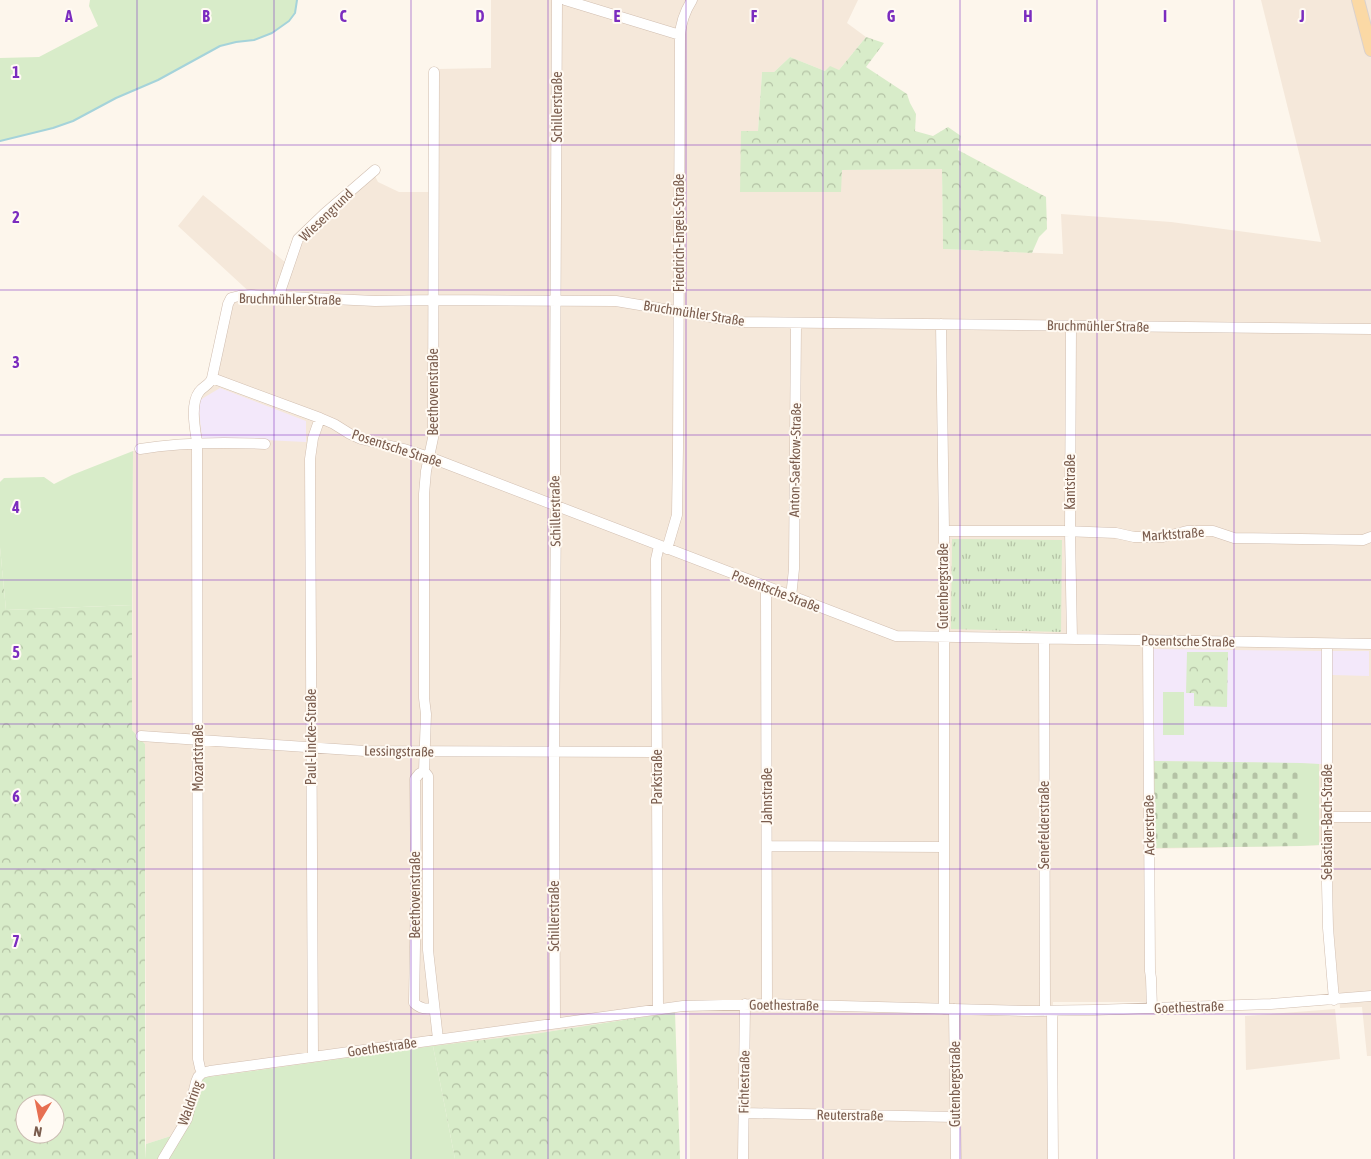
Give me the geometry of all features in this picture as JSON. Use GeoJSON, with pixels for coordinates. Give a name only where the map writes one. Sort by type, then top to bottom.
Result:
{"type":"FeatureCollection","features":[{"type":"Feature","properties":{"kind":"main road"},"geometry":{"type":"LineString","coordinates":[[1358,0],[1371,50]]}},
{"type":"Feature","properties":{"kind":"street","name":"Schillerstraße"},"geometry":{"type":"LineString","coordinates":[[555,1023],[554,752],[557,0]]}},
{"type":"Feature","properties":{"kind":"street"},"geometry":{"type":"LineString","coordinates":[[564,0],[680,35]]}},
{"type":"Feature","properties":{"kind":"street","name":"Friedrich-Engels-Straße"},"geometry":{"type":"LineString","coordinates":[[663,548],[677,515],[680,35],[685,12],[692,0]]}},
{"type":"Feature","properties":{"kind":"street","name":"Beethovenstraße"},"geometry":{"type":"LineString","coordinates":[[434,72],[433,438],[426,471],[424,494],[424,698],[426,714],[424,771],[428,776],[428,950],[438,1040]]}},
{"type":"Feature","properties":{"kind":"street","name":"Wiesengrund"},"geometry":{"type":"LineString","coordinates":[[280,297],[280,289],[298,239],[375,170]]}},
{"type":"Feature","properties":{"kind":"street","name":"Bruchmühler Straße"},"geometry":{"type":"LineString","coordinates":[[198,442],[194,422],[196,397],[211,382],[228,304],[231,298],[239,296],[375,301],[616,301],[736,322],[1371,329]]}},
{"type":"Feature","properties":{"kind":"street","name":"Anton-Saefkow-Straße"},"geometry":{"type":"LineString","coordinates":[[791,597],[794,568],[796,323]]}},
{"type":"Feature","properties":{"kind":"street","name":"Gutenbergstraße"},"geometry":{"type":"LineString","coordinates":[[941,324],[944,531],[944,847],[949,1009],[956,1117],[956,1159]]}},
{"type":"Feature","properties":{"kind":"street","name":"Kantstraße"},"geometry":{"type":"LineString","coordinates":[[1071,325],[1070,532],[1072,639]]}},
{"type":"Feature","properties":{"kind":"street","name":"Posentsche Straße"},"geometry":{"type":"LineString","coordinates":[[212,378],[320,418],[361,439],[404,448],[429,457],[896,636],[1371,644]]}},
{"type":"Feature","properties":{"kind":"street","name":"Paul-Lincke-Straße"},"geometry":{"type":"LineString","coordinates":[[313,1057],[310,459],[313,438],[320,418]]}},
{"type":"Feature","properties":{"kind":"street"},"geometry":{"type":"LineString","coordinates":[[140,449],[198,442],[265,444]]}},
{"type":"Feature","properties":{"kind":"street","name":"Mozartstraße"},"geometry":{"type":"LineString","coordinates":[[198,442],[198,1059],[202,1073]]}},
{"type":"Feature","properties":{"kind":"street","name":"Marktstraße"},"geometry":{"type":"LineString","coordinates":[[944,531],[1116,533],[1134,537],[1163,538],[1187,531],[1214,531],[1234,538],[1363,540],[1371,537]]}},
{"type":"Feature","properties":{"kind":"street","name":"Parkstraße"},"geometry":{"type":"LineString","coordinates":[[658,1009],[656,559],[663,548]]}},
{"type":"Feature","properties":{"kind":"street","name":"Jahnstraße"},"geometry":{"type":"LineString","coordinates":[[767,1004],[766,593],[768,588]]}},
{"type":"Feature","properties":{"kind":"street","name":"Senefelderstraße"},"geometry":{"type":"LineString","coordinates":[[1044,639],[1048,1011],[1053,1159]]}},
{"type":"Feature","properties":{"kind":"street","name":"Ackerstraße"},"geometry":{"type":"LineString","coordinates":[[1148,641],[1150,972],[1152,978],[1152,1008]]}},
{"type":"Feature","properties":{"kind":"street","name":"Sebastian-Bach-Straße"},"geometry":{"type":"LineString","coordinates":[[1327,644],[1328,928],[1334,1000]]}},
{"type":"Feature","properties":{"kind":"street","name":"Lessingstraße"},"geometry":{"type":"LineString","coordinates":[[141,736],[365,751],[657,752]]}},
{"type":"Feature","properties":{"kind":"street","name":"Beethovenstraße"},"geometry":{"type":"LineString","coordinates":[[424,771],[414,779],[416,898],[414,1003],[419,1008],[434,1008]]}},
{"type":"Feature","properties":{"kind":"street"},"geometry":{"type":"LineString","coordinates":[[1327,817],[1371,817]]}},
{"type":"Feature","properties":{"kind":"street"},"geometry":{"type":"LineString","coordinates":[[767,846],[944,847]]}},
{"type":"Feature","properties":{"kind":"street","name":"Goethestraße"},"geometry":{"type":"LineString","coordinates":[[202,1073],[555,1023],[698,1005],[767,1004],[1048,1011],[1270,1004],[1371,996]]}},
{"type":"Feature","properties":{"kind":"street","name":"Fichtestraße"},"geometry":{"type":"LineString","coordinates":[[743,1159],[745,1004]]}},
{"type":"Feature","properties":{"kind":"street","name":"Waldring"},"geometry":{"type":"LineString","coordinates":[[163,1159],[187,1119],[196,1082],[202,1073]]}},
{"type":"Feature","properties":{"kind":"street","name":"Reuterstraße"},"geometry":{"type":"LineString","coordinates":[[744,1113],[956,1117]]}},
{"type":"Feature","properties":{"kind":"shaded area"},"geometry":{"type":"Polygon","coordinates":[[[491,0],[858,0],[847,23],[866,37],[839,70],[825,71],[790,57],[774,72],[762,72],[758,131],[741,131],[841,192],[841,170],[942,169],[943,249],[1063,254],[1061,214],[1171,222],[1321,242],[1261,0],[1371,0],[1371,1056],[1367,1056],[1362,1007],[1340,1008],[1333,924],[1332,845],[1146,849],[1146,1002],[1053,1002],[1050,1159],[690,1159],[689,1012],[675,1012],[540,1033],[201,1078],[194,1111],[188,1126],[171,1136],[146,1144],[145,744],[132,730],[133,451],[199,446],[197,403],[217,376],[232,302],[257,299],[178,226],[203,195],[291,267],[303,239],[375,176],[378,182],[399,192],[437,192],[437,69],[491,68],[491,0]]]}},
{"type":"Feature","properties":{"kind":"shaded area"},"geometry":{"type":"Polygon","coordinates":[[[220,388],[306,421],[306,442],[225,438],[202,439],[199,410],[200,400],[220,388]]]}},
{"type":"Feature","properties":{"kind":"shaded area"},"geometry":{"type":"Polygon","coordinates":[[[1153,649],[1322,651],[1322,764],[1154,761],[1153,649]]]}},
{"type":"Feature","properties":{"kind":"shaded area"},"geometry":{"type":"Polygon","coordinates":[[[1332,651],[1369,651],[1369,676],[1332,675],[1332,651]]]}},
{"type":"Feature","properties":{"kind":"shaded area"},"geometry":{"type":"Polygon","coordinates":[[[1335,1009],[1340,1059],[1246,1070],[1245,1016],[1335,1009]]]}},
{"type":"Feature","properties":{"kind":"green space"},"geometry":{"type":"Polygon","coordinates":[[[90,0],[297,0],[295,13],[289,21],[272,33],[254,40],[219,46],[158,80],[116,98],[73,121],[0,141],[0,58],[39,57],[98,26],[89,6],[90,0]]]}},
{"type":"Feature","properties":{"kind":"green space"},"geometry":{"type":"Polygon","coordinates":[[[866,37],[884,43],[866,67],[907,94],[916,114],[915,131],[933,136],[948,127],[961,136],[958,150],[1046,197],[1047,229],[1039,237],[1032,253],[943,249],[942,169],[842,170],[841,192],[740,192],[741,131],[758,131],[762,72],[774,72],[790,57],[825,71],[830,66],[839,70],[866,37]]]}},
{"type":"Feature","properties":{"kind":"green space"},"geometry":{"type":"Polygon","coordinates":[[[133,451],[132,605],[6,610],[0,547],[0,482],[4,478],[44,477],[54,484],[133,451]]]}},
{"type":"Feature","properties":{"kind":"green space"},"geometry":{"type":"Polygon","coordinates":[[[952,539],[1062,540],[1061,632],[951,629],[952,539]]]}},
{"type":"Feature","properties":{"kind":"green space"},"geometry":{"type":"Polygon","coordinates":[[[0,547],[6,610],[132,605],[132,730],[145,744],[145,1159],[0,1159],[0,547]]]}},
{"type":"Feature","properties":{"kind":"green space"},"geometry":{"type":"Polygon","coordinates":[[[1187,652],[1228,652],[1227,707],[1194,706],[1194,693],[1186,693],[1187,652]]]}},
{"type":"Feature","properties":{"kind":"green space"},"geometry":{"type":"Polygon","coordinates":[[[1163,692],[1184,692],[1184,735],[1163,735],[1163,692]]]}},
{"type":"Feature","properties":{"kind":"green space"},"geometry":{"type":"Polygon","coordinates":[[[1154,761],[1301,763],[1301,846],[1155,848],[1154,761]]]}},
{"type":"Feature","properties":{"kind":"green space"},"geometry":{"type":"Polygon","coordinates":[[[1301,763],[1319,764],[1319,845],[1301,846],[1301,763]]]}},
{"type":"Feature","properties":{"kind":"green space"},"geometry":{"type":"Polygon","coordinates":[[[675,1012],[680,1159],[455,1159],[433,1046],[540,1033],[675,1012]]]}},
{"type":"Feature","properties":{"kind":"green space"},"geometry":{"type":"Polygon","coordinates":[[[433,1046],[455,1159],[145,1159],[146,1144],[171,1136],[188,1126],[194,1111],[201,1078],[433,1046]]]}},
{"type":"Feature","properties":{"kind":"waterway"},"geometry":{"type":"LineString","coordinates":[[0,141],[73,121],[116,98],[158,80],[220,46],[254,40],[272,33],[289,21],[295,13],[297,0]]}}]}
